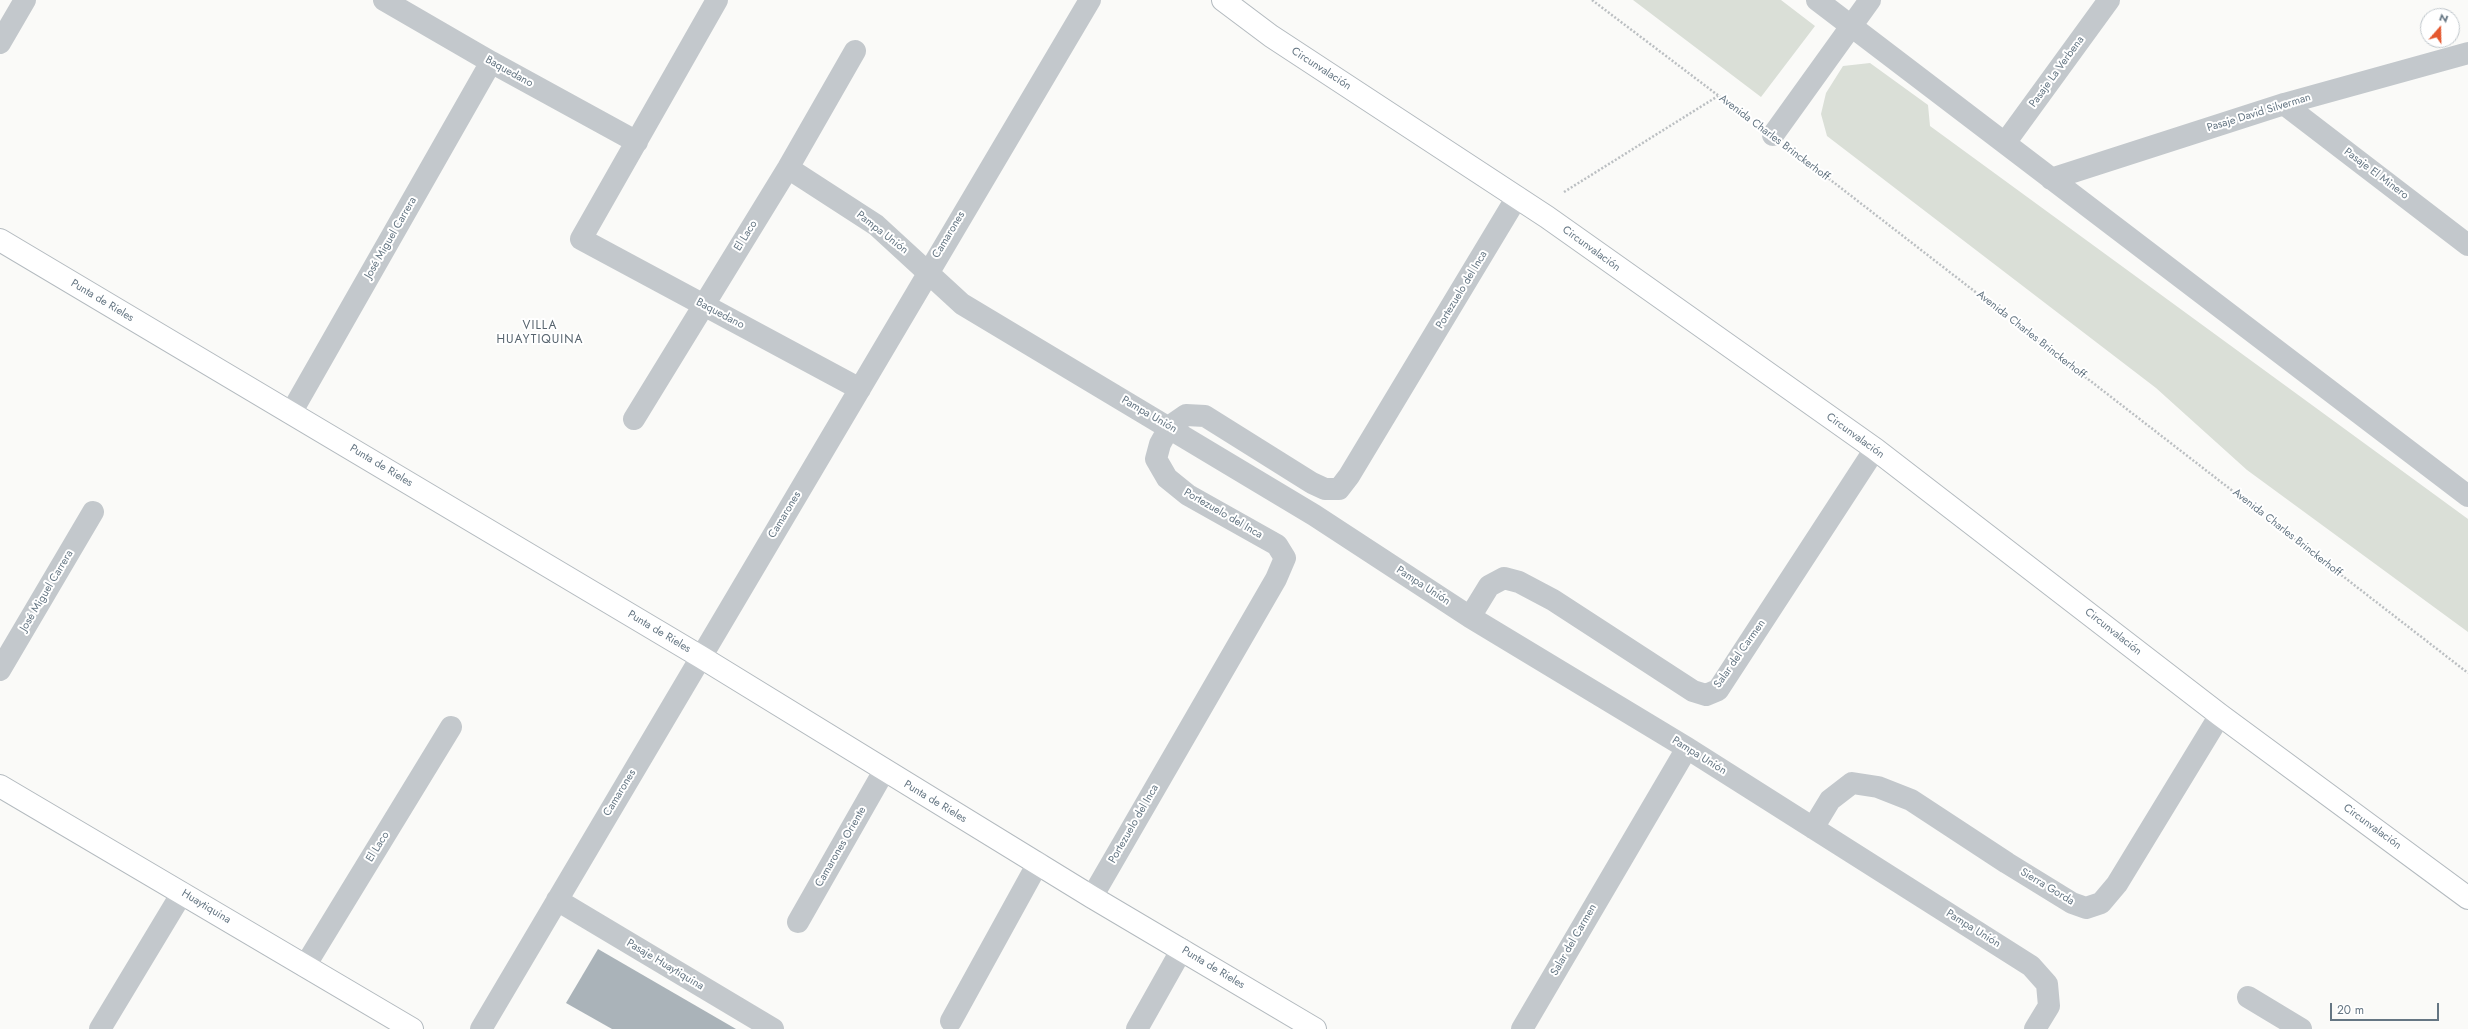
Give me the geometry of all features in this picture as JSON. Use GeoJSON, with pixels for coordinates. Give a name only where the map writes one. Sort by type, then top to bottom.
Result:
{"type":"FeatureCollection","features":[{"type":"Feature","properties":{"kind":"street"},"geometry":{"type":"LineString","coordinates":[[0,42],[25,0]]}},
{"type":"Feature","properties":{"kind":"street","name":"Baquedano"},"geometry":{"type":"LineString","coordinates":[[384,0],[491,62],[636,142],[582,238],[860,389]]}},
{"type":"Feature","properties":{"kind":"street"},"geometry":{"type":"LineString","coordinates":[[636,142],[717,0]]}},
{"type":"Feature","properties":{"kind":"street","name":"Camarones"},"geometry":{"type":"LineString","coordinates":[[481,1029],[860,389],[927,272],[1090,0]]}},
{"type":"Feature","properties":{"kind":"street","name":"Circunvalación"},"geometry":{"type":"LineString","coordinates":[[1223,0],[1271,36],[1547,217],[1875,449],[2220,716],[2468,898]]}},
{"type":"Feature","properties":{"kind":"street"},"geometry":{"type":"LineString","coordinates":[[1817,0],[2468,496]]}},
{"type":"Feature","properties":{"kind":"street"},"geometry":{"type":"LineString","coordinates":[[1773,135],[1870,0]]}},
{"type":"Feature","properties":{"kind":"street","name":"Pasaje La Verbena"},"geometry":{"type":"LineString","coordinates":[[2006,143],[2109,0]]}},
{"type":"Feature","properties":{"kind":"street","name":"El Laco"},"geometry":{"type":"LineString","coordinates":[[634,418],[788,168],[855,51]]}},
{"type":"Feature","properties":{"kind":"street","name":"Pasaje David Silverman"},"geometry":{"type":"LineString","coordinates":[[2051,179],[2284,104],[2468,53]]}},
{"type":"Feature","properties":{"kind":"street","name":"José Miguel Carrera"},"geometry":{"type":"LineString","coordinates":[[291,413],[491,62]]}},
{"type":"Feature","properties":{"kind":"street","name":"Pasaje El Minero"},"geometry":{"type":"LineString","coordinates":[[2284,104],[2468,245]]}},
{"type":"Feature","properties":{"kind":"street","name":"Pampa Unión"},"geometry":{"type":"LineString","coordinates":[[788,168],[876,225],[909,253],[927,272],[962,304],[1170,426],[1314,515],[1470,616],[1687,748],[2031,966],[2047,984],[2049,1006],[2035,1029]]}},
{"type":"Feature","properties":{"kind":"street","name":"Portezuelo del Inca"},"geometry":{"type":"LineString","coordinates":[[1092,897],[1276,579],[1285,558],[1277,545],[1188,495],[1167,478],[1156,459],[1160,444],[1170,426],[1186,416],[1205,416],[1312,483],[1325,489],[1339,489],[1350,476],[1517,197]]}},
{"type":"Feature","properties":{"kind":"street","name":"Punta de Rieles"},"geometry":{"type":"LineString","coordinates":[[0,240],[701,657],[884,771],[1092,897],[1315,1029]]}},
{"type":"Feature","properties":{"kind":"street","name":"Salar del Carmen"},"geometry":{"type":"LineString","coordinates":[[1470,616],[1489,586],[1504,578],[1520,582],[1554,600],[1693,691],[1706,695],[1718,690],[1875,449]]}},
{"type":"Feature","properties":{"kind":"street","name":"José Miguel Carrera"},"geometry":{"type":"LineString","coordinates":[[0,670],[94,512]]}},
{"type":"Feature","properties":{"kind":"street","name":"Sierra Gorda"},"geometry":{"type":"LineString","coordinates":[[1813,828],[1830,800],[1852,783],[1878,787],[1911,800],[2013,867],[2072,903],[2086,908],[2101,903],[2117,884],[2220,716]]}},
{"type":"Feature","properties":{"kind":"street","name":"El Laco"},"geometry":{"type":"LineString","coordinates":[[305,966],[451,728]]}},
{"type":"Feature","properties":{"kind":"street","name":"Salar del Carmen"},"geometry":{"type":"LineString","coordinates":[[1522,1029],[1687,748]]}},
{"type":"Feature","properties":{"kind":"street","name":"Camarones Oriente"},"geometry":{"type":"LineString","coordinates":[[798,922],[884,771]]}},
{"type":"Feature","properties":{"kind":"street","name":"Huaytiquina"},"geometry":{"type":"LineString","coordinates":[[0,786],[412,1029]]}},
{"type":"Feature","properties":{"kind":"street"},"geometry":{"type":"LineString","coordinates":[[951,1021],[1038,863]]}},
{"type":"Feature","properties":{"kind":"street"},"geometry":{"type":"LineString","coordinates":[[100,1029],[182,893]]}},
{"type":"Feature","properties":{"kind":"street","name":"Pasaje Huaytiquina"},"geometry":{"type":"LineString","coordinates":[[557,900],[773,1029]]}},
{"type":"Feature","properties":{"kind":"street"},"geometry":{"type":"LineString","coordinates":[[1137,1029],[1182,949]]}},
{"type":"Feature","properties":{"kind":"street"},"geometry":{"type":"LineString","coordinates":[[2248,997],[2301,1029]]}},
{"type":"Feature","properties":{"kind":"path","name":"Avenida Charles Brinckerhoff"},"geometry":{"type":"LineString","coordinates":[[1592,0],[1718,96],[1773,135],[2468,673]]}},
{"type":"Feature","properties":{"kind":"path"},"geometry":{"type":"LineString","coordinates":[[1547,217],[1565,191],[1718,96]]}},
{"type":"Feature","properties":{"kind":"shaded area"},"geometry":{"type":"Polygon","coordinates":[[[1633,0],[1781,0],[1815,26],[1761,97],[1633,0]]]}},
{"type":"Feature","properties":{"kind":"shaded area"},"geometry":{"type":"Polygon","coordinates":[[[1870,63],[1928,105],[1930,126],[2468,519],[2468,632],[2247,470],[2156,388],[1827,136],[1821,114],[1826,93],[1843,66],[1870,63]]]}},
{"type":"Feature","properties":{"kind":"building"},"geometry":{"type":"Polygon","coordinates":[[[598,949],[736,1029],[612,1029],[566,1003],[598,949]]]}},
{"type":"Feature","properties":{"kind":"district","name":"VILLA HUAYTIQUINA"},"geometry":{"type":"Point","coordinates":[540,333]}}]}
